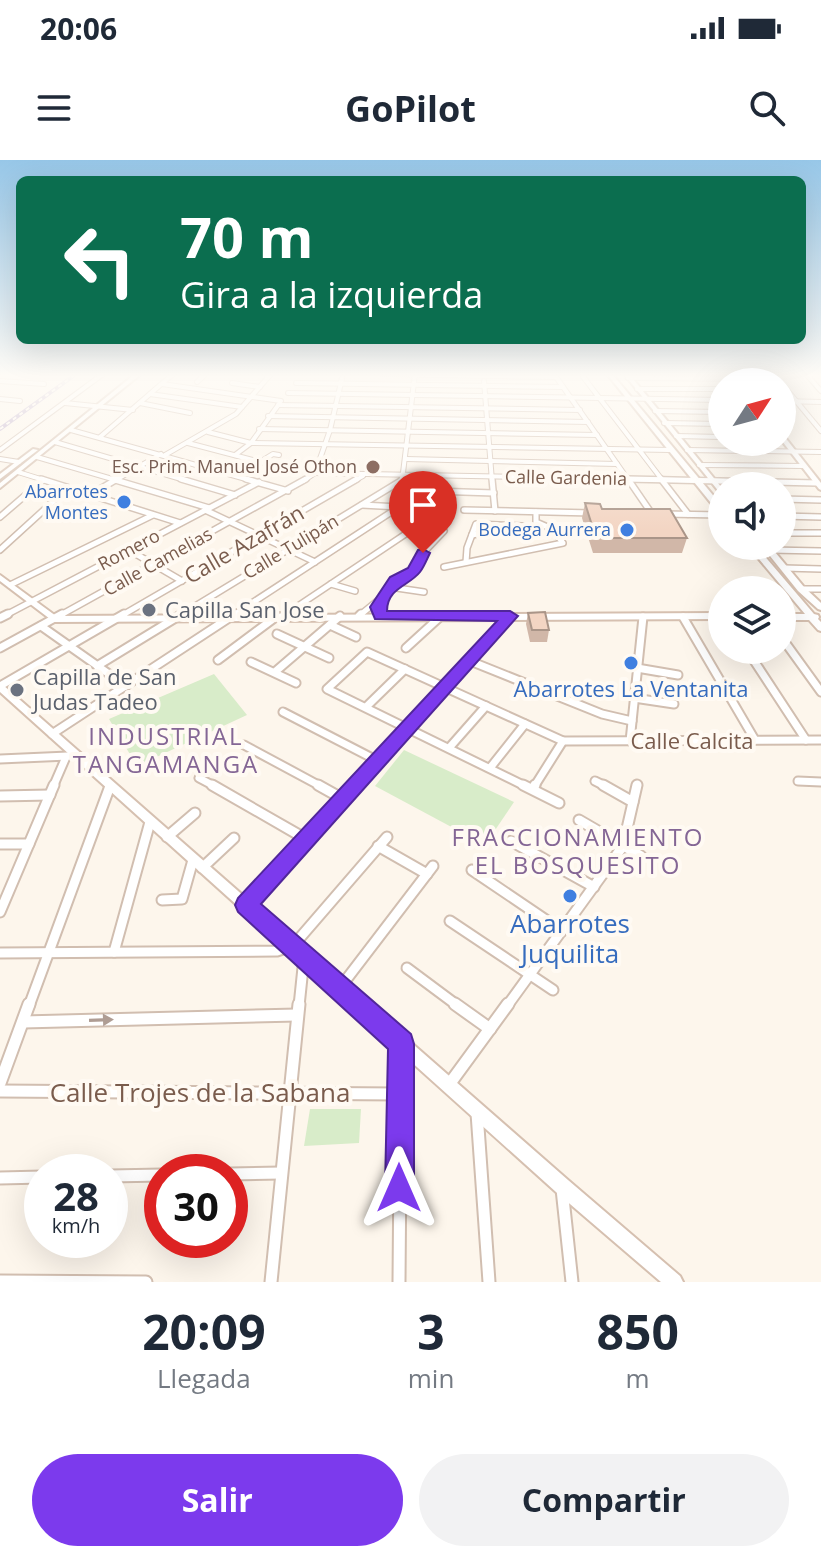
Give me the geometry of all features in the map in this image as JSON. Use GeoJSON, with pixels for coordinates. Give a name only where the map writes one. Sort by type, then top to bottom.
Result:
{"type":"FeatureCollection","features":[{"type":"Feature","properties":{"kind":"main road"},"geometry":{"type":"LineString","coordinates":[[0,477],[19,462],[46,450],[72,426]]}},
{"type":"Feature","properties":{"kind":"main road"},"geometry":{"type":"LineString","coordinates":[[0,486],[72,426]]}},
{"type":"Feature","properties":{"kind":"main road"},"geometry":{"type":"LineString","coordinates":[[651,426],[708,496]]}},
{"type":"Feature","properties":{"kind":"main road"},"geometry":{"type":"LineString","coordinates":[[667,426],[708,475]]}},
{"type":"Feature","properties":{"kind":"main road"},"geometry":{"type":"LineString","coordinates":[[796,456],[819,486]]}},
{"type":"Feature","properties":{"kind":"main road"},"geometry":{"type":"LineString","coordinates":[[765,560],[817,617],[821,628]]}},
{"type":"Feature","properties":{"kind":"main road"},"geometry":{"type":"LineString","coordinates":[[778,560],[801,589],[821,607]]}},
{"type":"Feature","properties":{"kind":"main road"},"geometry":{"type":"LineString","coordinates":[[0,577],[54,619],[380,615],[708,616]]}},
{"type":"Feature","properties":{"kind":"main road"},"geometry":{"type":"LineString","coordinates":[[796,617],[817,617]]}},
{"type":"Feature","properties":{"kind":"main road"},"geometry":{"type":"LineString","coordinates":[[0,687],[52,734],[70,755],[110,786],[674,1282]]}},
{"type":"Feature","properties":{"kind":"street"},"geometry":{"type":"LineString","coordinates":[[0,450],[33,426]]}},
{"type":"Feature","properties":{"kind":"street"},"geometry":{"type":"LineString","coordinates":[[73,426],[288,491]]}},
{"type":"Feature","properties":{"kind":"street"},"geometry":{"type":"LineString","coordinates":[[100,437],[113,426]]}},
{"type":"Feature","properties":{"kind":"street"},"geometry":{"type":"LineString","coordinates":[[90,495],[216,426]]}},
{"type":"Feature","properties":{"kind":"street"},"geometry":{"type":"LineString","coordinates":[[235,455],[251,443],[261,426]]}},
{"type":"Feature","properties":{"kind":"street"},"geometry":{"type":"LineString","coordinates":[[315,473],[331,426]]}},
{"type":"Feature","properties":{"kind":"street"},"geometry":{"type":"LineString","coordinates":[[52,734],[399,507],[410,426]]}},
{"type":"Feature","properties":{"kind":"street"},"geometry":{"type":"LineString","coordinates":[[487,426],[495,511]]}},
{"type":"Feature","properties":{"kind":"street"},"geometry":{"type":"LineString","coordinates":[[591,426],[652,514]]}},
{"type":"Feature","properties":{"kind":"street"},"geometry":{"type":"LineString","coordinates":[[621,426],[688,514]]}},
{"type":"Feature","properties":{"kind":"street"},"geometry":{"type":"LineString","coordinates":[[259,429],[597,435]]}},
{"type":"Feature","properties":{"kind":"street"},"geometry":{"type":"LineString","coordinates":[[208,432],[251,443],[670,450]]}},
{"type":"Feature","properties":{"kind":"street"},"geometry":{"type":"LineString","coordinates":[[676,436],[708,437]]}},
{"type":"Feature","properties":{"kind":"street"},"geometry":{"type":"LineString","coordinates":[[55,442],[235,495]]}},
{"type":"Feature","properties":{"kind":"street"},"geometry":{"type":"LineString","coordinates":[[188,443],[268,464]]}},
{"type":"Feature","properties":{"kind":"street"},"geometry":{"type":"LineString","coordinates":[[687,450],[708,450]]}},
{"type":"Feature","properties":{"kind":"street"},"geometry":{"type":"LineString","coordinates":[[796,452],[821,452]]}},
{"type":"Feature","properties":{"kind":"street"},"geometry":{"type":"LineString","coordinates":[[37,453],[207,509],[315,562]]}},
{"type":"Feature","properties":{"kind":"street"},"geometry":{"type":"LineString","coordinates":[[260,462],[273,454],[279,455]]}},
{"type":"Feature","properties":{"kind":"street"},"geometry":{"type":"LineString","coordinates":[[0,459],[19,462]]}},
{"type":"Feature","properties":{"kind":"street"},"geometry":{"type":"LineString","coordinates":[[406,459],[617,464]]}},
{"type":"Feature","properties":{"kind":"street"},"geometry":{"type":"LineString","coordinates":[[699,465],[804,466]]}},
{"type":"Feature","properties":{"kind":"street"},"geometry":{"type":"LineString","coordinates":[[18,472],[180,523]]}},
{"type":"Feature","properties":{"kind":"street","name":"Calle Gardenia"},"geometry":{"type":"LineString","coordinates":[[315,473],[708,481]]}},
{"type":"Feature","properties":{"kind":"street","name":"Calle Camelias"},"geometry":{"type":"LineString","coordinates":[[0,648],[288,491],[315,473]]}},
{"type":"Feature","properties":{"kind":"street","name":"Calle Azafrán"},"geometry":{"type":"LineString","coordinates":[[0,687],[364,475]]}},
{"type":"Feature","properties":{"kind":"street","name":"Calle Tulipán"},"geometry":{"type":"LineString","coordinates":[[97,666],[404,477]]}},
{"type":"Feature","properties":{"kind":"street"},"geometry":{"type":"LineString","coordinates":[[0,517],[43,480]]}},
{"type":"Feature","properties":{"kind":"street","name":"Romero"},"geometry":{"type":"LineString","coordinates":[[0,618],[259,482]]}},
{"type":"Feature","properties":{"kind":"street","name":"Calle Gardenia"},"geometry":{"type":"LineString","coordinates":[[796,485],[819,486]]}},
{"type":"Feature","properties":{"kind":"street"},"geometry":{"type":"LineString","coordinates":[[0,550],[68,488]]}},
{"type":"Feature","properties":{"kind":"street"},"geometry":{"type":"LineString","coordinates":[[402,490],[494,493]]}},
{"type":"Feature","properties":{"kind":"street"},"geometry":{"type":"LineString","coordinates":[[421,508],[442,509],[443,491]]}},
{"type":"Feature","properties":{"kind":"street"},"geometry":{"type":"LineString","coordinates":[[796,499],[821,500]]}},
{"type":"Feature","properties":{"kind":"street"},"geometry":{"type":"LineString","coordinates":[[362,505],[399,507]]}},
{"type":"Feature","properties":{"kind":"street"},"geometry":{"type":"LineString","coordinates":[[464,510],[594,513]]}},
{"type":"Feature","properties":{"kind":"street"},"geometry":{"type":"LineString","coordinates":[[472,535],[529,523],[528,511]]}},
{"type":"Feature","properties":{"kind":"street"},"geometry":{"type":"LineString","coordinates":[[444,567],[563,543],[555,531],[536,522],[536,512]]}},
{"type":"Feature","properties":{"kind":"street"},"geometry":{"type":"LineString","coordinates":[[637,513],[708,513]]}},
{"type":"Feature","properties":{"kind":"street"},"geometry":{"type":"LineString","coordinates":[[10,585],[153,515]]}},
{"type":"Feature","properties":{"kind":"street"},"geometry":{"type":"LineString","coordinates":[[796,516],[821,517]]}},
{"type":"Feature","properties":{"kind":"street"},"geometry":{"type":"LineString","coordinates":[[218,660],[422,523]]}},
{"type":"Feature","properties":{"kind":"street"},"geometry":{"type":"LineString","coordinates":[[466,562],[476,524],[522,526]]}},
{"type":"Feature","properties":{"kind":"street"},"geometry":{"type":"LineString","coordinates":[[359,616],[400,578],[414,571],[423,553],[444,531]]}},
{"type":"Feature","properties":{"kind":"street"},"geometry":{"type":"LineString","coordinates":[[796,533],[821,533]]}},
{"type":"Feature","properties":{"kind":"street"},"geometry":{"type":"LineString","coordinates":[[129,550],[182,581]]}},
{"type":"Feature","properties":{"kind":"street"},"geometry":{"type":"LineString","coordinates":[[796,550],[821,551]]}},
{"type":"Feature","properties":{"kind":"street"},"geometry":{"type":"LineString","coordinates":[[784,568],[821,569]]}},
{"type":"Feature","properties":{"kind":"street"},"geometry":{"type":"LineString","coordinates":[[331,584],[355,591]]}},
{"type":"Feature","properties":{"kind":"street"},"geometry":{"type":"LineString","coordinates":[[390,587],[424,592]]}},
{"type":"Feature","properties":{"kind":"street"},"geometry":{"type":"LineString","coordinates":[[801,589],[821,589]]}},
{"type":"Feature","properties":{"kind":"street"},"geometry":{"type":"LineString","coordinates":[[380,615],[378,607],[383,596]]}},
{"type":"Feature","properties":{"kind":"street"},"geometry":{"type":"LineString","coordinates":[[276,671],[340,616]]}},
{"type":"Feature","properties":{"kind":"street"},"geometry":{"type":"LineString","coordinates":[[406,648],[441,616]]}},
{"type":"Feature","properties":{"kind":"street"},"geometry":{"type":"LineString","coordinates":[[246,905],[510,616]]}},
{"type":"Feature","properties":{"kind":"street"},"geometry":{"type":"LineString","coordinates":[[630,741],[643,617]]}},
{"type":"Feature","properties":{"kind":"street"},"geometry":{"type":"LineString","coordinates":[[683,617],[755,740]]}},
{"type":"Feature","properties":{"kind":"street"},"geometry":{"type":"LineString","coordinates":[[330,625],[356,637]]}},
{"type":"Feature","properties":{"kind":"street"},"geometry":{"type":"LineString","coordinates":[[41,626],[126,686]]}},
{"type":"Feature","properties":{"kind":"street"},"geometry":{"type":"LineString","coordinates":[[277,634],[329,658]]}},
{"type":"Feature","properties":{"kind":"street"},"geometry":{"type":"LineString","coordinates":[[533,789],[563,741],[367,652],[327,689],[559,803]]}},
{"type":"Feature","properties":{"kind":"street"},"geometry":{"type":"LineString","coordinates":[[796,657],[821,692]]}},
{"type":"Feature","properties":{"kind":"street"},"geometry":{"type":"LineString","coordinates":[[470,661],[602,714],[632,721]]}},
{"type":"Feature","properties":{"kind":"street"},"geometry":{"type":"LineString","coordinates":[[251,662],[276,671],[296,683]]}},
{"type":"Feature","properties":{"kind":"street"},"geometry":{"type":"LineString","coordinates":[[756,664],[806,740]]}},
{"type":"Feature","properties":{"kind":"street"},"geometry":{"type":"LineString","coordinates":[[637,668],[678,675]]}},
{"type":"Feature","properties":{"kind":"street"},"geometry":{"type":"LineString","coordinates":[[366,707],[405,669]]}},
{"type":"Feature","properties":{"kind":"street"},"geometry":{"type":"LineString","coordinates":[[634,698],[674,704]]}},
{"type":"Feature","properties":{"kind":"street"},"geometry":{"type":"LineString","coordinates":[[449,748],[486,706]]}},
{"type":"Feature","properties":{"kind":"street"},"geometry":{"type":"LineString","coordinates":[[283,712],[378,761]]}},
{"type":"Feature","properties":{"kind":"street"},"geometry":{"type":"LineString","coordinates":[[490,768],[525,724]]}},
{"type":"Feature","properties":{"kind":"street","name":"Calle Calcita"},"geometry":{"type":"LineString","coordinates":[[563,741],[821,740]]}},
{"type":"Feature","properties":{"kind":"street"},"geometry":{"type":"LineString","coordinates":[[244,745],[343,799]]}},
{"type":"Feature","properties":{"kind":"street"},"geometry":{"type":"LineString","coordinates":[[0,759],[70,755],[4,895],[0,912]]}},
{"type":"Feature","properties":{"kind":"street"},"geometry":{"type":"LineString","coordinates":[[199,778],[306,839]]}},
{"type":"Feature","properties":{"kind":"street"},"geometry":{"type":"LineString","coordinates":[[595,781],[633,802]]}},
{"type":"Feature","properties":{"kind":"street"},"geometry":{"type":"LineString","coordinates":[[798,781],[821,782]]}},
{"type":"Feature","properties":{"kind":"street"},"geometry":{"type":"LineString","coordinates":[[448,1086],[623,846],[637,785]]}},
{"type":"Feature","properties":{"kind":"street"},"geometry":{"type":"LineString","coordinates":[[0,1083],[110,786]]}},
{"type":"Feature","properties":{"kind":"street"},"geometry":{"type":"LineString","coordinates":[[0,796],[50,795]]}},
{"type":"Feature","properties":{"kind":"street"},"geometry":{"type":"LineString","coordinates":[[167,837],[195,813]]}},
{"type":"Feature","properties":{"kind":"street"},"geometry":{"type":"LineString","coordinates":[[579,820],[641,856]]}},
{"type":"Feature","properties":{"kind":"street"},"geometry":{"type":"LineString","coordinates":[[114,952],[150,822]]}},
{"type":"Feature","properties":{"kind":"street"},"geometry":{"type":"LineString","coordinates":[[0,953],[277,951],[292,946],[387,837]]}},
{"type":"Feature","properties":{"kind":"street"},"geometry":{"type":"LineString","coordinates":[[162,900],[182,899],[197,864],[234,838]]}},
{"type":"Feature","properties":{"kind":"street"},"geometry":{"type":"LineString","coordinates":[[511,841],[594,887]]}},
{"type":"Feature","properties":{"kind":"street"},"geometry":{"type":"LineString","coordinates":[[0,844],[29,844]]}},
{"type":"Feature","properties":{"kind":"street"},"geometry":{"type":"LineString","coordinates":[[339,989],[430,870],[378,846]]}},
{"type":"Feature","properties":{"kind":"street"},"geometry":{"type":"LineString","coordinates":[[472,870],[562,931]]}},
{"type":"Feature","properties":{"kind":"street"},"geometry":{"type":"LineString","coordinates":[[450,921],[553,990]]}},
{"type":"Feature","properties":{"kind":"street"},"geometry":{"type":"LineString","coordinates":[[271,1282],[304,957]]}},
{"type":"Feature","properties":{"kind":"street"},"geometry":{"type":"LineString","coordinates":[[407,968],[490,1029]]}},
{"type":"Feature","properties":{"kind":"street"},"geometry":{"type":"LineString","coordinates":[[23,1022],[297,1015]]}},
{"type":"Feature","properties":{"kind":"street"},"geometry":{"type":"LineString","coordinates":[[399,1282],[401,1044]]}},
{"type":"Feature","properties":{"kind":"street","name":"Calle Trojes de la Sabana"},"geometry":{"type":"LineString","coordinates":[[0,1091],[399,1094]]}},
{"type":"Feature","properties":{"kind":"street"},"geometry":{"type":"LineString","coordinates":[[477,1111],[489,1282]]}},
{"type":"Feature","properties":{"kind":"street"},"geometry":{"type":"LineString","coordinates":[[248,1174],[281,1173]]}},
{"type":"Feature","properties":{"kind":"street"},"geometry":{"type":"LineString","coordinates":[[0,1178],[24,1177]]}},
{"type":"Feature","properties":{"kind":"street"},"geometry":{"type":"LineString","coordinates":[[562,1186],[572,1282]]}},
{"type":"Feature","properties":{"kind":"street"},"geometry":{"type":"LineString","coordinates":[[0,1281],[146,1282]]}},
{"type":"Feature","properties":{"kind":"green space"},"geometry":{"type":"Polygon","coordinates":[[[214,674],[247,715],[137,766],[109,719],[214,674]]]}},
{"type":"Feature","properties":{"kind":"green space"},"geometry":{"type":"Polygon","coordinates":[[[404,750],[514,802],[485,845],[375,786],[404,750]]]}},
{"type":"Feature","properties":{"kind":"green space"},"geometry":{"type":"Polygon","coordinates":[[[310,1109],[361,1109],[359,1143],[304,1146],[310,1109]]]}},
{"type":"Feature","properties":{"kind":"building"},"geometry":{"type":"Polygon","coordinates":[[[585,503],[600,504],[602,509],[670,509],[687,538],[596,538],[585,503]]]}},
{"type":"Feature","properties":{"kind":"building"},"geometry":{"type":"Polygon","coordinates":[[[545,612],[549,630],[532,630],[528,613],[545,612]]]}},
{"type":"Feature","properties":{"kind":"railway"},"geometry":{"type":"LineString","coordinates":[[0,429],[4,426]]}},
{"type":"Feature","properties":{"kind":"place","name":"Esc. Prim. Manuel José Othon"},"geometry":{"type":"Point","coordinates":[373,467]}},
{"type":"Feature","properties":{"kind":"place","name":"Abarrotes Montes"},"geometry":{"type":"Point","coordinates":[124,502]}},
{"type":"Feature","properties":{"kind":"place","name":"Bodega Aurrera"},"geometry":{"type":"Point","coordinates":[627,530]}},
{"type":"Feature","properties":{"kind":"place","name":"Capilla San Jose"},"geometry":{"type":"Point","coordinates":[149,610]}},
{"type":"Feature","properties":{"kind":"place","name":"Abarrotes La Ventanita"},"geometry":{"type":"Point","coordinates":[631,663]}},
{"type":"Feature","properties":{"kind":"place","name":"Capilla de San Judas Tadeo"},"geometry":{"type":"Point","coordinates":[17,690]}},
{"type":"Feature","properties":{"kind":"place","name":"Abarrotes Juquilita"},"geometry":{"type":"Point","coordinates":[570,896]}},
{"type":"Feature","properties":{"kind":"district","name":"INDUSTRIAL TANGAMANGA"},"geometry":{"type":"Point","coordinates":[166,751]}},
{"type":"Feature","properties":{"kind":"district","name":"FRACCIONAMIENTO EL BOSQUESITO"},"geometry":{"type":"Point","coordinates":[578,852]}},
{"type":"Feature","properties":{"kind":"route"},"geometry":{"type":"LineString","coordinates":[[399,1188],[401,1044],[246,905],[510,616],[380,615],[378,607],[383,596],[396,581],[414,571],[423,553]]}}]}
